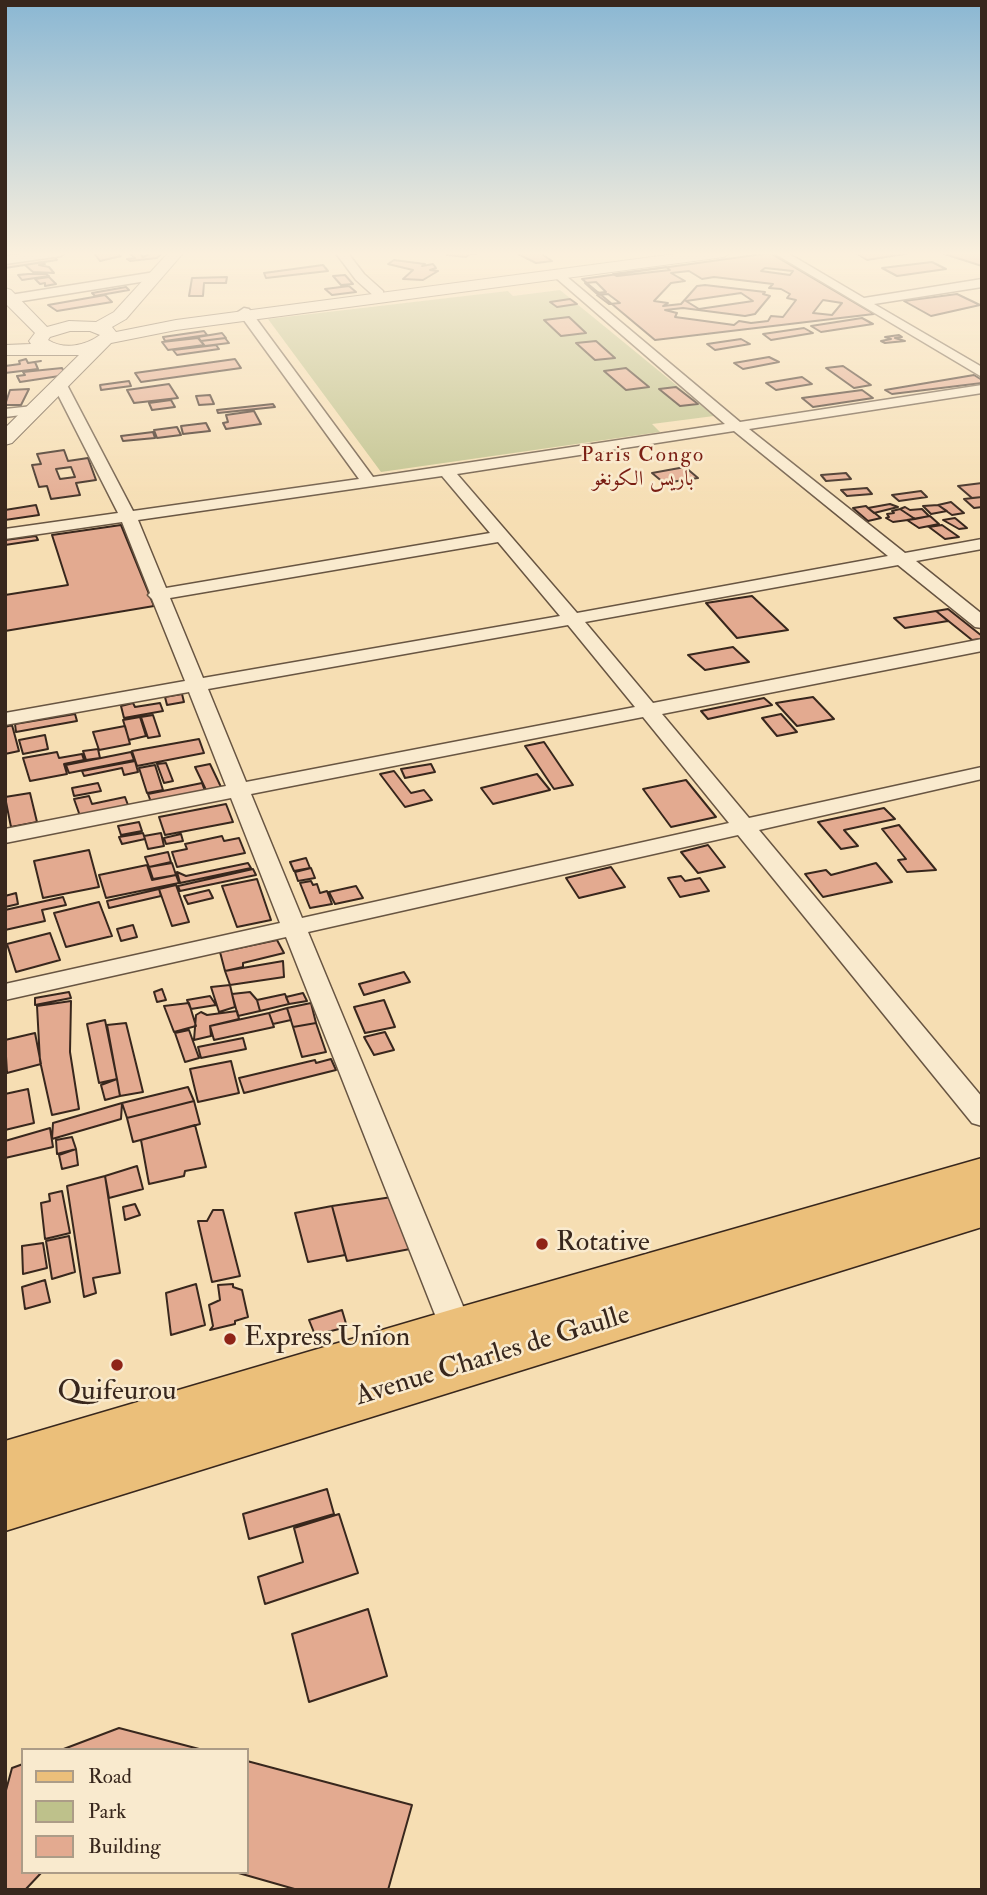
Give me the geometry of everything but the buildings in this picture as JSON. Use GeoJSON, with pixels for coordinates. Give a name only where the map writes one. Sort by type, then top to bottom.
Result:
{"type":"FeatureCollection","features":[{"type":"Feature","properties":{"kind":"main road","name":"Avenue Charles de Gaulle"},"geometry":{"type":"LineString","coordinates":[[5,1506],[464,1346],[982,1175]]}},
{"type":"Feature","properties":{"kind":"main road","name":"Avenue Charles de Gaulle"},"geometry":{"type":"LineString","coordinates":[[5,1465],[982,1209]]}},
{"type":"Feature","properties":{"kind":"street"},"geometry":{"type":"LineString","coordinates":[[5,344],[48,341],[79,349],[93,340]]}},
{"type":"Feature","properties":{"kind":"street"},"geometry":{"type":"LineString","coordinates":[[5,439],[97,340]]}},
{"type":"Feature","properties":{"kind":"street"},"geometry":{"type":"LineString","coordinates":[[265,340],[369,482]]}},
{"type":"Feature","properties":{"kind":"street"},"geometry":{"type":"LineString","coordinates":[[636,340],[736,426],[982,624]]}},
{"type":"Feature","properties":{"kind":"street"},"geometry":{"type":"LineString","coordinates":[[927,340],[982,373]]}},
{"type":"Feature","properties":{"kind":"street"},"geometry":{"type":"LineString","coordinates":[[5,350],[48,341]]}},
{"type":"Feature","properties":{"kind":"street"},"geometry":{"type":"LineString","coordinates":[[48,341],[67,375],[128,517],[157,595],[240,791],[464,1346]]}},
{"type":"Feature","properties":{"kind":"street"},"geometry":{"type":"LineString","coordinates":[[5,534],[446,471],[982,389]]}},
{"type":"Feature","properties":{"kind":"street"},"geometry":{"type":"LineString","coordinates":[[5,414],[33,410]]}},
{"type":"Feature","properties":{"kind":"street"},"geometry":{"type":"LineString","coordinates":[[446,471],[573,619],[982,1116]]}},
{"type":"Feature","properties":{"kind":"street"},"geometry":{"type":"LineString","coordinates":[[157,595],[503,536]]}},
{"type":"Feature","properties":{"kind":"street"},"geometry":{"type":"LineString","coordinates":[[5,719],[982,544]]}},
{"type":"Feature","properties":{"kind":"street"},"geometry":{"type":"LineString","coordinates":[[5,836],[982,645]]}},
{"type":"Feature","properties":{"kind":"street"},"geometry":{"type":"LineString","coordinates":[[5,992],[982,773]]}},
{"type":"Feature","properties":{"kind":"green space"},"geometry":{"type":"Polygon","coordinates":[[[284,340],[622,340],[714,416],[652,424],[660,432],[381,472],[284,340]]]}},
{"type":"Feature","properties":{"kind":"place","name":"Rotative"},"geometry":{"type":"Point","coordinates":[542,1244]}},
{"type":"Feature","properties":{"kind":"place","name":"Express Union"},"geometry":{"type":"Point","coordinates":[230,1339]}},
{"type":"Feature","properties":{"kind":"place","name":"Quifeurou"},"geometry":{"type":"Point","coordinates":[117,1365]}},
{"type":"Feature","properties":{"kind":"district","name":"Paris Congo باريس الكونغو"},"geometry":{"type":"Point","coordinates":[643,468]}}]}
